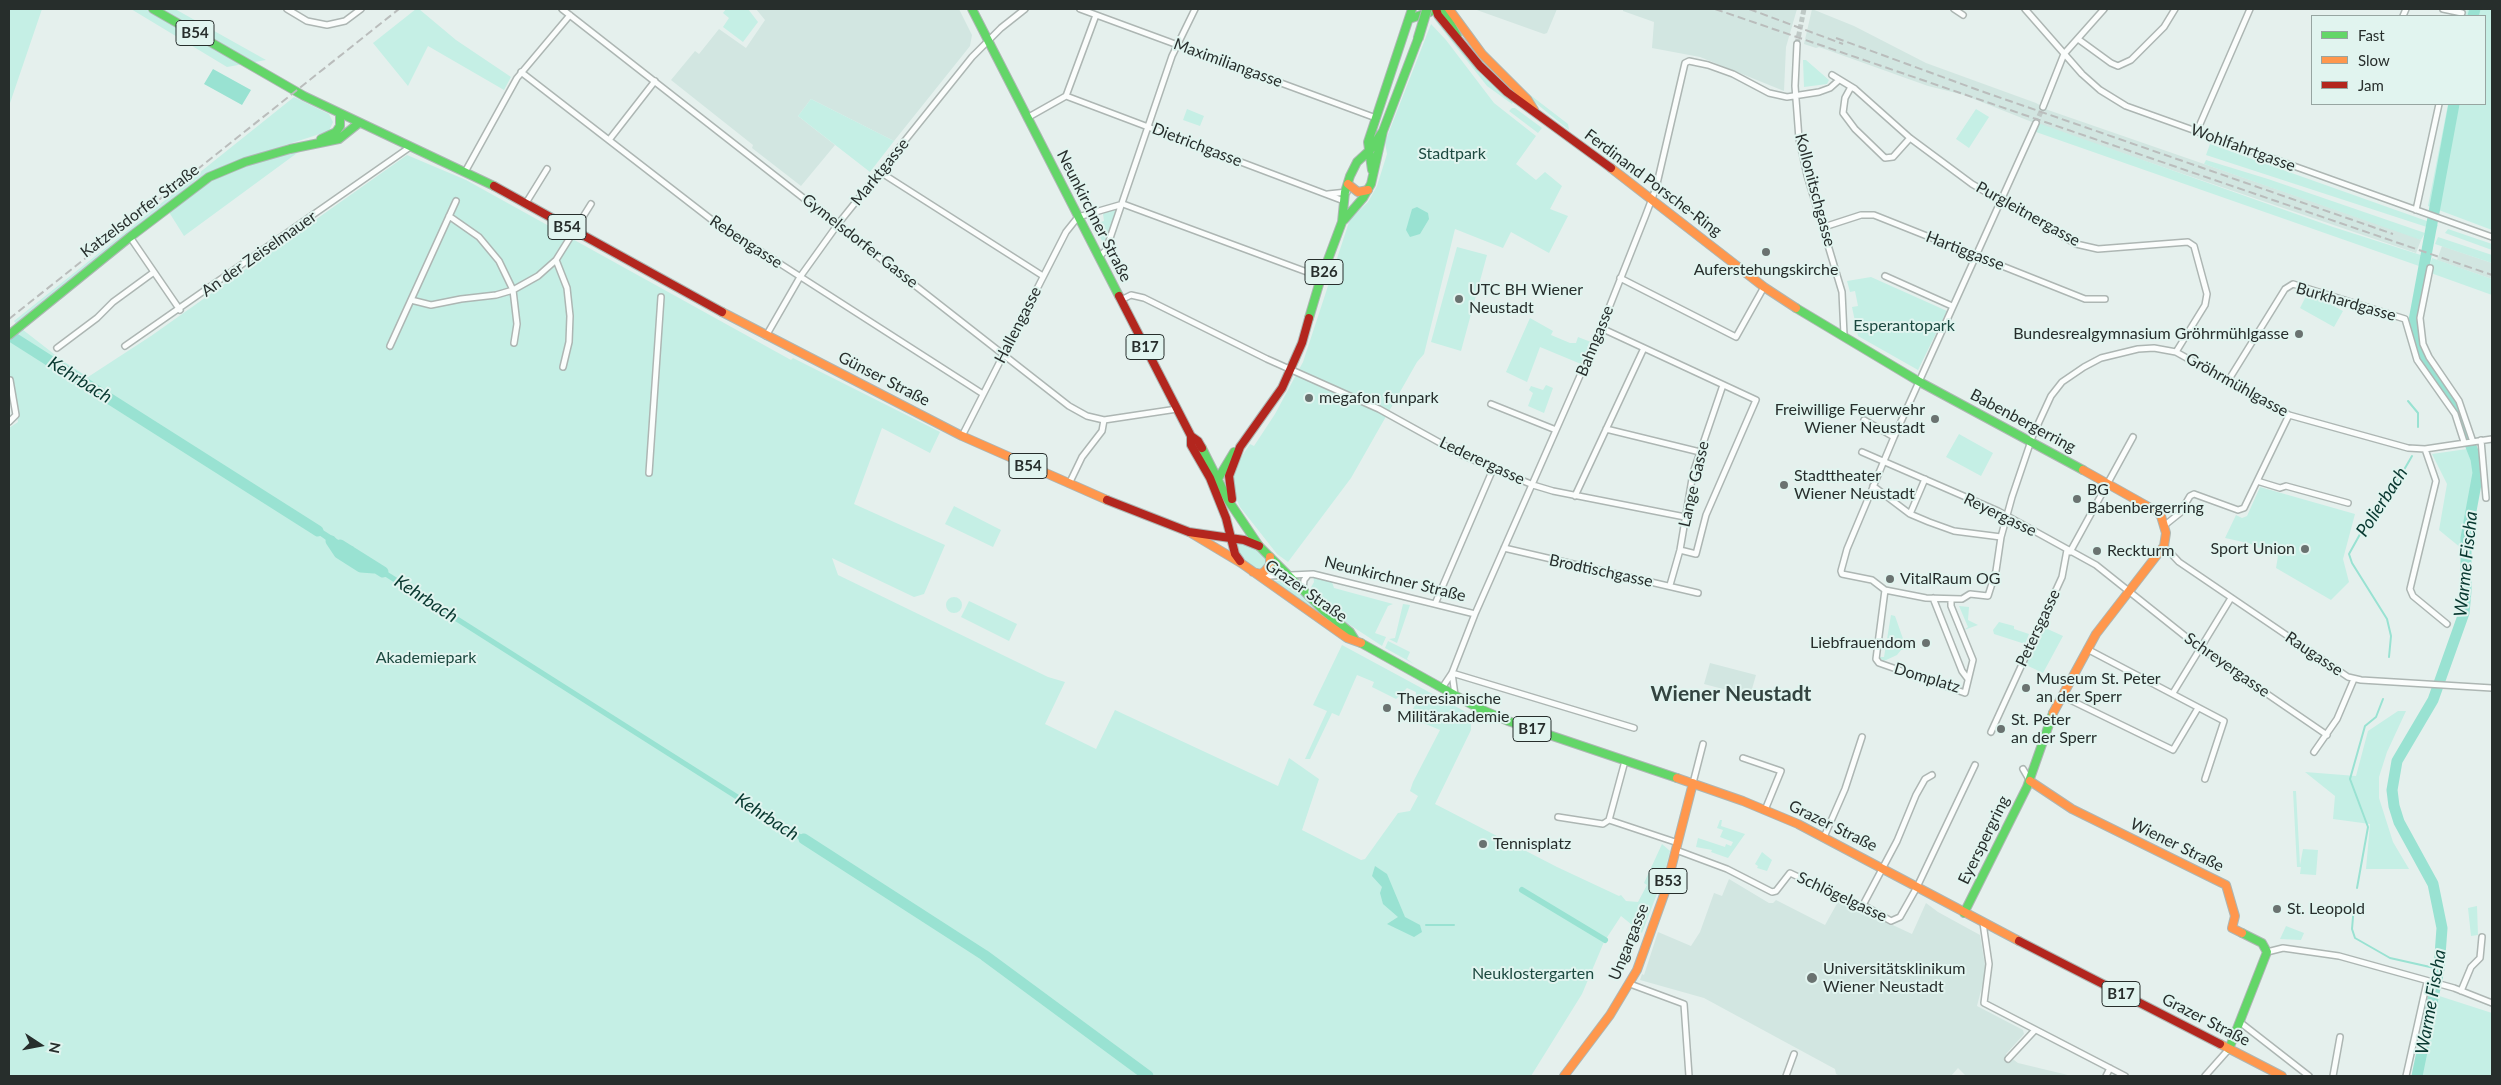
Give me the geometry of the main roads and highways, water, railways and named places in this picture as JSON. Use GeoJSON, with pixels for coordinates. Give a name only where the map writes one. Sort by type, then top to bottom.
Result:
{"type":"FeatureCollection","features":[{"type":"Feature","properties":{"kind":"main road","name":"B54"},"geometry":{"type":"LineString","coordinates":[[152,9],[291,89],[359,123]]}},
{"type":"Feature","properties":{"kind":"main road","name":"Neunkirchner Straße"},"geometry":{"type":"LineString","coordinates":[[972,9],[1191,436],[1198,441],[1207,457],[1214,478]]}},
{"type":"Feature","properties":{"kind":"main road"},"geometry":{"type":"LineString","coordinates":[[1374,174],[1368,142],[1412,9]]}},
{"type":"Feature","properties":{"kind":"main road","name":"B26"},"geometry":{"type":"LineString","coordinates":[[1342,222],[1368,190],[1374,174],[1376,155],[1383,131],[1418,39],[1427,9]]}},
{"type":"Feature","properties":{"kind":"main road"},"geometry":{"type":"LineString","coordinates":[[1449,9],[1482,54],[1527,99],[1538,116]]}},
{"type":"Feature","properties":{"kind":"main road"},"geometry":{"type":"LineString","coordinates":[[1409,20],[1428,12],[1437,11]]}},
{"type":"Feature","properties":{"kind":"main road","name":"Ferdinand Porsche-Ring"},"geometry":{"type":"LineString","coordinates":[[1437,11],[1493,80],[1538,116],[1652,199],[1764,287],[1814,320],[1844,335]]}},
{"type":"Feature","properties":{"kind":"main road","name":"Katzelsdorfer Straße"},"geometry":{"type":"LineString","coordinates":[[308,145],[336,132],[340,126],[340,114]]}},
{"type":"Feature","properties":{"kind":"main road","name":"Katzelsdorfer Straße"},"geometry":{"type":"LineString","coordinates":[[13,331],[130,237],[209,177],[245,162],[338,139],[359,123]]}},
{"type":"Feature","properties":{"kind":"main road","name":"Günser Straße"},"geometry":{"type":"LineString","coordinates":[[359,123],[465,172],[766,336],[962,436],[1069,484],[1189,532]]}},
{"type":"Feature","properties":{"kind":"main road","name":"B26"},"geometry":{"type":"LineString","coordinates":[[1226,518],[1216,492],[1214,478],[1282,388],[1291,370],[1342,222],[1353,168],[1370,150],[1383,131]]}},
{"type":"Feature","properties":{"kind":"main road"},"geometry":{"type":"LineString","coordinates":[[1348,192],[1364,192],[1368,190]]}},
{"type":"Feature","properties":{"kind":"main road","name":"Babenbergerring"},"geometry":{"type":"LineString","coordinates":[[1844,335],[1918,381],[2156,511],[2165,525],[2164,546]]}},
{"type":"Feature","properties":{"kind":"main road","name":"Neunkirchner Straße"},"geometry":{"type":"LineString","coordinates":[[1191,436],[1191,445],[1259,546]]}},
{"type":"Feature","properties":{"kind":"main road"},"geometry":{"type":"LineString","coordinates":[[1207,457],[1216,461],[1223,460],[1237,449]]}},
{"type":"Feature","properties":{"kind":"main road","name":"B26"},"geometry":{"type":"LineString","coordinates":[[1232,505],[1229,476],[1237,449]]}},
{"type":"Feature","properties":{"kind":"main road"},"geometry":{"type":"LineString","coordinates":[[1214,478],[1229,476]]}},
{"type":"Feature","properties":{"kind":"main road"},"geometry":{"type":"LineString","coordinates":[[1210,535],[1219,531],[1226,518]]}},
{"type":"Feature","properties":{"kind":"main road"},"geometry":{"type":"LineString","coordinates":[[1226,518],[1235,554],[1241,563]]}},
{"type":"Feature","properties":{"kind":"main road","name":"B54"},"geometry":{"type":"LineString","coordinates":[[1189,532],[1231,539]]}},
{"type":"Feature","properties":{"kind":"main road","name":"B54"},"geometry":{"type":"LineString","coordinates":[[1189,532],[1241,563]]}},
{"type":"Feature","properties":{"kind":"main road"},"geometry":{"type":"LineString","coordinates":[[1231,539],[1244,540],[1259,546]]}},
{"type":"Feature","properties":{"kind":"main road","name":"Grazer Straße"},"geometry":{"type":"LineString","coordinates":[[1259,546],[1350,632],[1355,640]]}},
{"type":"Feature","properties":{"kind":"main road","name":"Eyerspergring"},"geometry":{"type":"LineString","coordinates":[[1964,913],[2030,781],[2055,708],[2087,649],[2096,634],[2164,546]]}},
{"type":"Feature","properties":{"kind":"main road"},"geometry":{"type":"LineString","coordinates":[[1257,573],[1270,565],[1270,557]]}},
{"type":"Feature","properties":{"kind":"main road","name":"Grazer Straße"},"geometry":{"type":"LineString","coordinates":[[1241,563],[1343,636],[1355,640],[1455,696],[1508,721],[1765,810],[1824,837],[1964,913],[2282,1076]]}},
{"type":"Feature","properties":{"kind":"main road","name":"Wiener Straße"},"geometry":{"type":"LineString","coordinates":[[2030,781],[2084,815],[2226,885],[2235,916],[2232,928],[2262,943],[2267,952],[2242,1023],[2229,1048]]}},
{"type":"Feature","properties":{"kind":"main road","name":"Ungargasse"},"geometry":{"type":"LineString","coordinates":[[1564,1076],[1610,1016],[1630,984],[1659,910],[1693,784]]}},
{"type":"Feature","properties":{"kind":"water"},"geometry":{"type":"Polygon","coordinates":[[[213,69],[251,90],[242,105],[204,84],[213,69]]]}},
{"type":"Feature","properties":{"kind":"water"},"geometry":{"type":"Polygon","coordinates":[[[1417,207],[1428,213],[1429,219],[1420,234],[1410,237],[1406,230],[1412,209],[1417,207]]]}},
{"type":"Feature","properties":{"kind":"water"},"geometry":{"type":"Polygon","coordinates":[[[309,521],[340,541],[354,547],[348,556],[341,552],[337,555],[326,540],[305,525],[309,521]]]}},
{"type":"Feature","properties":{"kind":"water"},"geometry":{"type":"Polygon","coordinates":[[[371,562],[824,849],[811,847],[381,574],[369,570],[371,562]]]}},
{"type":"Feature","properties":{"kind":"water"},"geometry":{"type":"Polygon","coordinates":[[[1375,866],[1387,874],[1405,917],[1420,925],[1422,932],[1414,937],[1387,924],[1398,917],[1383,904],[1380,893],[1382,887],[1372,876],[1375,866]]]}},
{"type":"Feature","properties":{"kind":"waterway","name":"Warme Fischa"},"geometry":{"type":"LineString","coordinates":[[2473,15],[2475,9]]}},
{"type":"Feature","properties":{"kind":"waterway","name":"Warme Fischa"},"geometry":{"type":"LineString","coordinates":[[2417,1076],[2439,969],[2442,928],[2433,884],[2399,822],[2392,790],[2397,761],[2433,700],[2464,613],[2466,538],[2478,473],[2476,459],[2455,406],[2422,359],[2415,340],[2413,326],[2454,105]]}},
{"type":"Feature","properties":{"kind":"waterway","name":"Kehrbach"},"geometry":{"type":"LineString","coordinates":[[9,335],[318,531]]}},
{"type":"Feature","properties":{"kind":"waterway","name":"Polierbach"},"geometry":{"type":"LineString","coordinates":[[2408,401],[2418,413],[2418,427]]}},
{"type":"Feature","properties":{"kind":"waterway","name":"Polierbach"},"geometry":{"type":"LineString","coordinates":[[2389,657],[2391,636],[2387,619],[2352,563],[2349,554],[2374,509],[2397,482],[2412,456]]}},
{"type":"Feature","properties":{"kind":"waterway","name":"Kehrbach"},"geometry":{"type":"LineString","coordinates":[[331,541],[339,553],[361,567],[374,568]]}},
{"type":"Feature","properties":{"kind":"waterway","name":"Kehrbach"},"geometry":{"type":"LineString","coordinates":[[340,545],[383,572]]}},
{"type":"Feature","properties":{"kind":"waterway","name":"Polierbach"},"geometry":{"type":"LineString","coordinates":[[2357,888],[2368,827],[2350,779],[2365,726],[2376,717],[2383,699]]}},
{"type":"Feature","properties":{"kind":"waterway","name":"Kehrbach"},"geometry":{"type":"LineString","coordinates":[[804,839],[984,955],[1148,1076]]}},
{"type":"Feature","properties":{"kind":"waterway"},"geometry":{"type":"LineString","coordinates":[[1522,890],[1605,940]]}},
{"type":"Feature","properties":{"kind":"waterway"},"geometry":{"type":"LineString","coordinates":[[2354,905],[2352,929],[2355,938],[2390,958],[2439,969]]}},
{"type":"Feature","properties":{"kind":"waterway"},"geometry":{"type":"LineString","coordinates":[[1426,925],[1454,925]]}},
{"type":"Feature","properties":{"kind":"tunnel"},"geometry":{"type":"LineString","coordinates":[[1797,44],[1804,9]]}},
{"type":"Feature","properties":{"kind":"tunnel"},"geometry":{"type":"LineString","coordinates":[[2036,123],[2043,107]]}},
{"type":"Feature","properties":{"kind":"railway"},"geometry":{"type":"LineString","coordinates":[[9,319],[399,9]]}},
{"type":"Feature","properties":{"kind":"railway"},"geometry":{"type":"LineString","coordinates":[[1715,9],[2492,275]]}},
{"type":"Feature","properties":{"kind":"railway"},"geometry":{"type":"LineString","coordinates":[[1749,9],[1843,44]]}},
{"type":"Feature","properties":{"kind":"railway"},"geometry":{"type":"LineString","coordinates":[[1836,38],[1978,90],[2393,234]]}},
{"type":"Feature","properties":{"kind":"place","name":"Auferstehungskirche"},"geometry":{"type":"Point","coordinates":[1766,252]}},
{"type":"Feature","properties":{"kind":"place","name":"UTC BH Wiener Neustadt"},"geometry":{"type":"Point","coordinates":[1459,299]}},
{"type":"Feature","properties":{"kind":"place","name":"Bundesrealgymnasium Gröhrmühlgasse"},"geometry":{"type":"Point","coordinates":[2299,334]}},
{"type":"Feature","properties":{"kind":"place","name":"megafon funpark"},"geometry":{"type":"Point","coordinates":[1309,398]}},
{"type":"Feature","properties":{"kind":"place","name":"Freiwillige Feuerwehr Wiener Neustadt"},"geometry":{"type":"Point","coordinates":[1935,419]}},
{"type":"Feature","properties":{"kind":"place","name":"Stadttheater Wiener Neustadt"},"geometry":{"type":"Point","coordinates":[1784,485]}},
{"type":"Feature","properties":{"kind":"place","name":"BG Babenbergerring"},"geometry":{"type":"Point","coordinates":[2077,499]}},
{"type":"Feature","properties":{"kind":"place","name":"Sport Union"},"geometry":{"type":"Point","coordinates":[2305,549]}},
{"type":"Feature","properties":{"kind":"place","name":"Reckturm"},"geometry":{"type":"Point","coordinates":[2097,551]}},
{"type":"Feature","properties":{"kind":"place","name":"VitalRaum OG"},"geometry":{"type":"Point","coordinates":[1890,579]}},
{"type":"Feature","properties":{"kind":"place","name":"Liebfrauendom"},"geometry":{"type":"Point","coordinates":[1926,643]}},
{"type":"Feature","properties":{"kind":"place","name":"Museum St. Peter an der Sperr"},"geometry":{"type":"Point","coordinates":[2026,688]}},
{"type":"Feature","properties":{"kind":"place","name":"Theresianische Militärakademie"},"geometry":{"type":"Point","coordinates":[1387,708]}},
{"type":"Feature","properties":{"kind":"place","name":"St. Peter an der Sperr"},"geometry":{"type":"Point","coordinates":[2001,729]}},
{"type":"Feature","properties":{"kind":"place","name":"Tennisplatz"},"geometry":{"type":"Point","coordinates":[1483,844]}},
{"type":"Feature","properties":{"kind":"place","name":"St. Leopold"},"geometry":{"type":"Point","coordinates":[2277,909]}},
{"type":"Feature","properties":{"kind":"place","name":"Universitätsklinikum Wiener Neustadt"},"geometry":{"type":"Point","coordinates":[1812,978]}},
{"type":"Feature","properties":{"kind":"district","name":"Wiener Neustadt"},"geometry":{"type":"Point","coordinates":[1731,694]}},
{"type":"Feature","properties":{"kind":"park label","name":"Stadtpark"},"geometry":{"type":"Point","coordinates":[1452,154]}},
{"type":"Feature","properties":{"kind":"park label","name":"Esperantopark"},"geometry":{"type":"Point","coordinates":[1904,326]}},
{"type":"Feature","properties":{"kind":"park label","name":"Akademiepark"},"geometry":{"type":"Point","coordinates":[426,658]}},
{"type":"Feature","properties":{"kind":"park label","name":"Neuklostergarten"},"geometry":{"type":"Point","coordinates":[1533,974]}}]}
